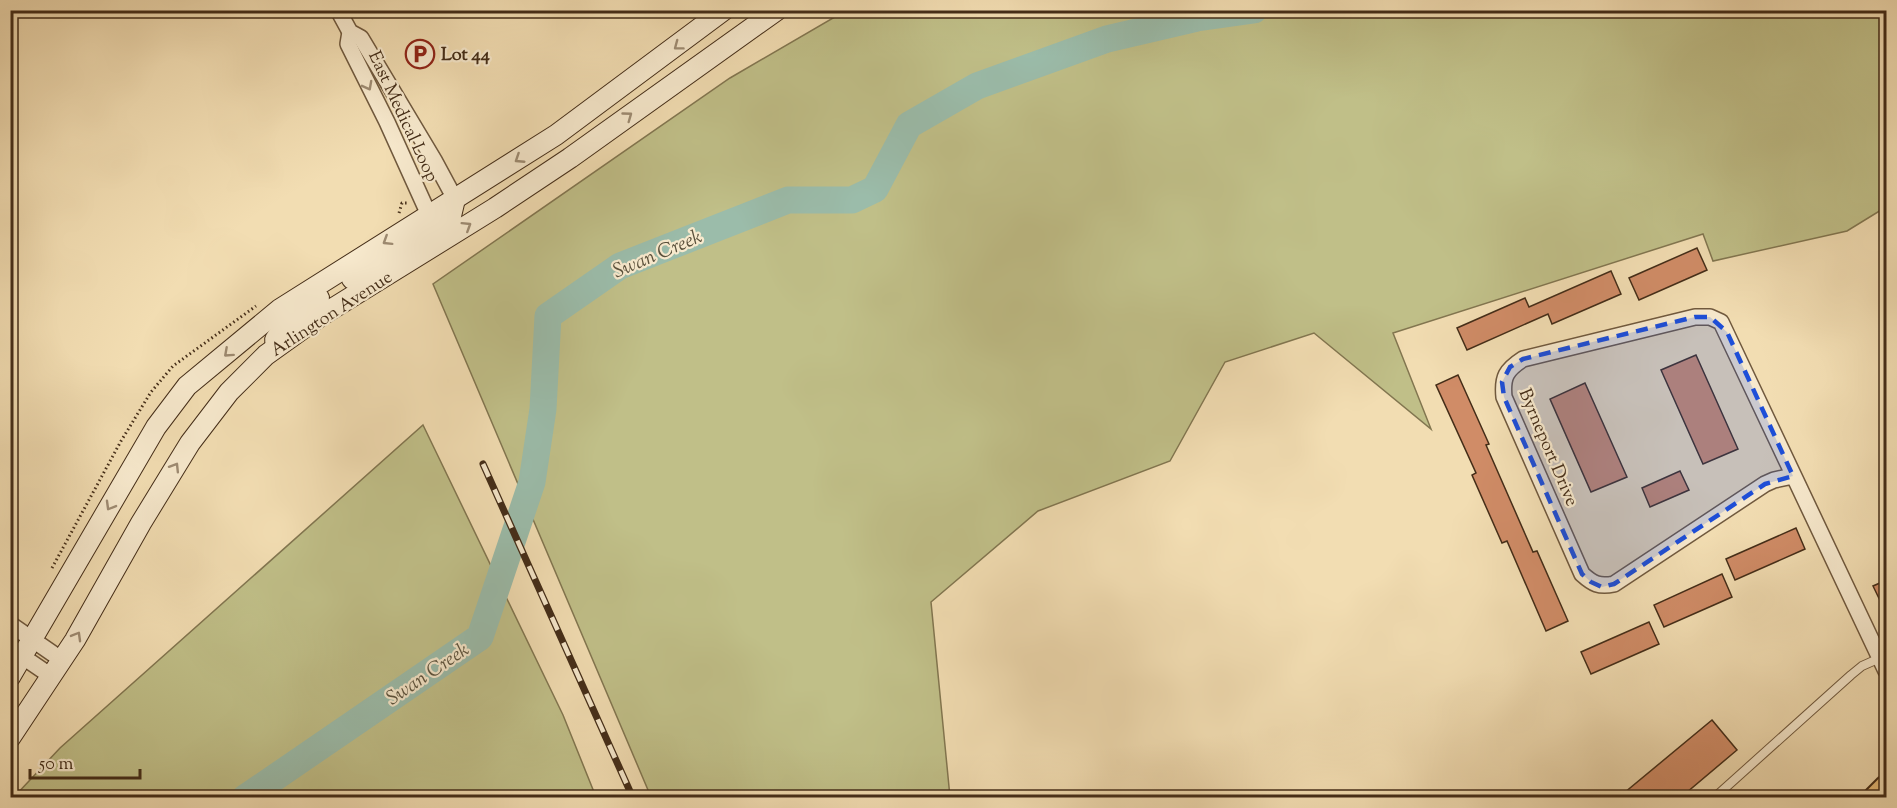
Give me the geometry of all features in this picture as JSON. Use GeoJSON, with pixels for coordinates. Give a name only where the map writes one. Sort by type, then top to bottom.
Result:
{"type":"FeatureCollection","features":[{"type":"Feature","properties":{"kind":"main road"},"geometry":{"type":"LineString","coordinates":[[1875,798],[1887,787]]}},
{"type":"Feature","properties":{"kind":"street","name":"East Medical Loop"},"geometry":{"type":"LineString","coordinates":[[338,10],[350,32],[361,38],[434,160],[455,200]]}},
{"type":"Feature","properties":{"kind":"street","name":"Arlington Avenue"},"geometry":{"type":"LineString","coordinates":[[10,677],[22,648],[156,427],[187,386],[280,309],[556,135],[724,10]]}},
{"type":"Feature","properties":{"kind":"street","name":"Arlington Avenue"},"geometry":{"type":"LineString","coordinates":[[10,738],[57,668],[190,443],[229,392],[266,355],[318,317],[495,208],[777,10]]}},
{"type":"Feature","properties":{"kind":"street","name":"East Medical Loop"},"geometry":{"type":"LineString","coordinates":[[350,32],[348,44],[387,122],[429,215]]}},
{"type":"Feature","properties":{"kind":"street"},"geometry":{"type":"LineString","coordinates":[[266,355],[282,329],[300,312],[319,298],[440,226],[451,216],[455,200]]}},
{"type":"Feature","properties":{"kind":"street","name":"Byrneport Drive"},"geometry":{"type":"LineString","coordinates":[[1792,476],[1765,484],[1614,584],[1602,587],[1591,582],[1582,574],[1504,397],[1502,382],[1510,368],[1522,360],[1695,317],[1710,317],[1721,322],[1883,664]]}},
{"type":"Feature","properties":{"kind":"street"},"geometry":{"type":"LineString","coordinates":[[10,624],[22,648],[57,668]]}},
{"type":"Feature","properties":{"kind":"lane"},"geometry":{"type":"LineString","coordinates":[[1713,798],[1851,675],[1863,666],[1883,664]]}},
{"type":"Feature","properties":{"kind":"highlighted area"},"geometry":{"type":"Polygon","coordinates":[[[1695,317],[1710,317],[1727,332],[1793,476],[1765,484],[1614,584],[1602,587],[1591,582],[1582,574],[1504,397],[1502,382],[1510,367],[1523,359],[1695,317]]]}},
{"type":"Feature","properties":{"kind":"shaded area"},"geometry":{"type":"Polygon","coordinates":[[[845,11],[1886,11],[1886,207],[1847,231],[1713,261],[1703,234],[1393,333],[1431,429],[1314,333],[1225,362],[1170,461],[1038,511],[931,602],[950,797],[651,797],[433,284],[730,78],[845,11]]]}},
{"type":"Feature","properties":{"kind":"shaded area"},"geometry":{"type":"Polygon","coordinates":[[[423,425],[563,715],[596,797],[14,797],[60,748],[423,425]]]}},
{"type":"Feature","properties":{"kind":"building"},"geometry":{"type":"Polygon","coordinates":[[[1697,248],[1707,270],[1639,300],[1629,278],[1697,248]]]}},
{"type":"Feature","properties":{"kind":"building"},"geometry":{"type":"Polygon","coordinates":[[[1611,271],[1621,294],[1552,324],[1548,314],[1467,350],[1457,328],[1525,298],[1529,307],[1611,271]]]}},
{"type":"Feature","properties":{"kind":"building"},"geometry":{"type":"Polygon","coordinates":[[[1696,355],[1738,449],[1703,464],[1661,370],[1696,355]]]}},
{"type":"Feature","properties":{"kind":"building"},"geometry":{"type":"Polygon","coordinates":[[[1458,375],[1533,552],[1537,551],[1568,621],[1546,631],[1507,541],[1502,543],[1472,475],[1476,473],[1436,385],[1458,375]]]}},
{"type":"Feature","properties":{"kind":"building"},"geometry":{"type":"Polygon","coordinates":[[[1585,383],[1627,477],[1591,492],[1550,399],[1585,383]]]}},
{"type":"Feature","properties":{"kind":"building"},"geometry":{"type":"Polygon","coordinates":[[[1680,471],[1689,490],[1650,507],[1642,488],[1680,471]]]}},
{"type":"Feature","properties":{"kind":"building"},"geometry":{"type":"Polygon","coordinates":[[[1796,528],[1805,549],[1735,580],[1726,559],[1796,528]]]}},
{"type":"Feature","properties":{"kind":"building"},"geometry":{"type":"Polygon","coordinates":[[[1722,574],[1732,597],[1664,627],[1654,605],[1722,574]]]}},
{"type":"Feature","properties":{"kind":"building"},"geometry":{"type":"Polygon","coordinates":[[[1887,580],[1887,615],[1873,586],[1887,580]]]}},
{"type":"Feature","properties":{"kind":"building"},"geometry":{"type":"Polygon","coordinates":[[[1649,622],[1659,644],[1591,674],[1581,652],[1649,622]]]}},
{"type":"Feature","properties":{"kind":"building"},"geometry":{"type":"Polygon","coordinates":[[[1712,720],[1737,750],[1680,798],[1618,798],[1712,720]]]}},
{"type":"Feature","properties":{"kind":"waterway","name":"Swan Creek"},"geometry":{"type":"LineString","coordinates":[[245,798],[480,637],[532,482],[543,409],[548,316],[620,266],[788,200],[852,200],[875,189],[909,125],[977,86],[1107,39],[1197,18],[1254,10]]}},
{"type":"Feature","properties":{"kind":"railway"},"geometry":{"type":"LineString","coordinates":[[483,464],[633,798]]}},
{"type":"Feature","properties":{"kind":"place","name":"Lot 44"},"geometry":{"type":"Point","coordinates":[420,54]}}]}
